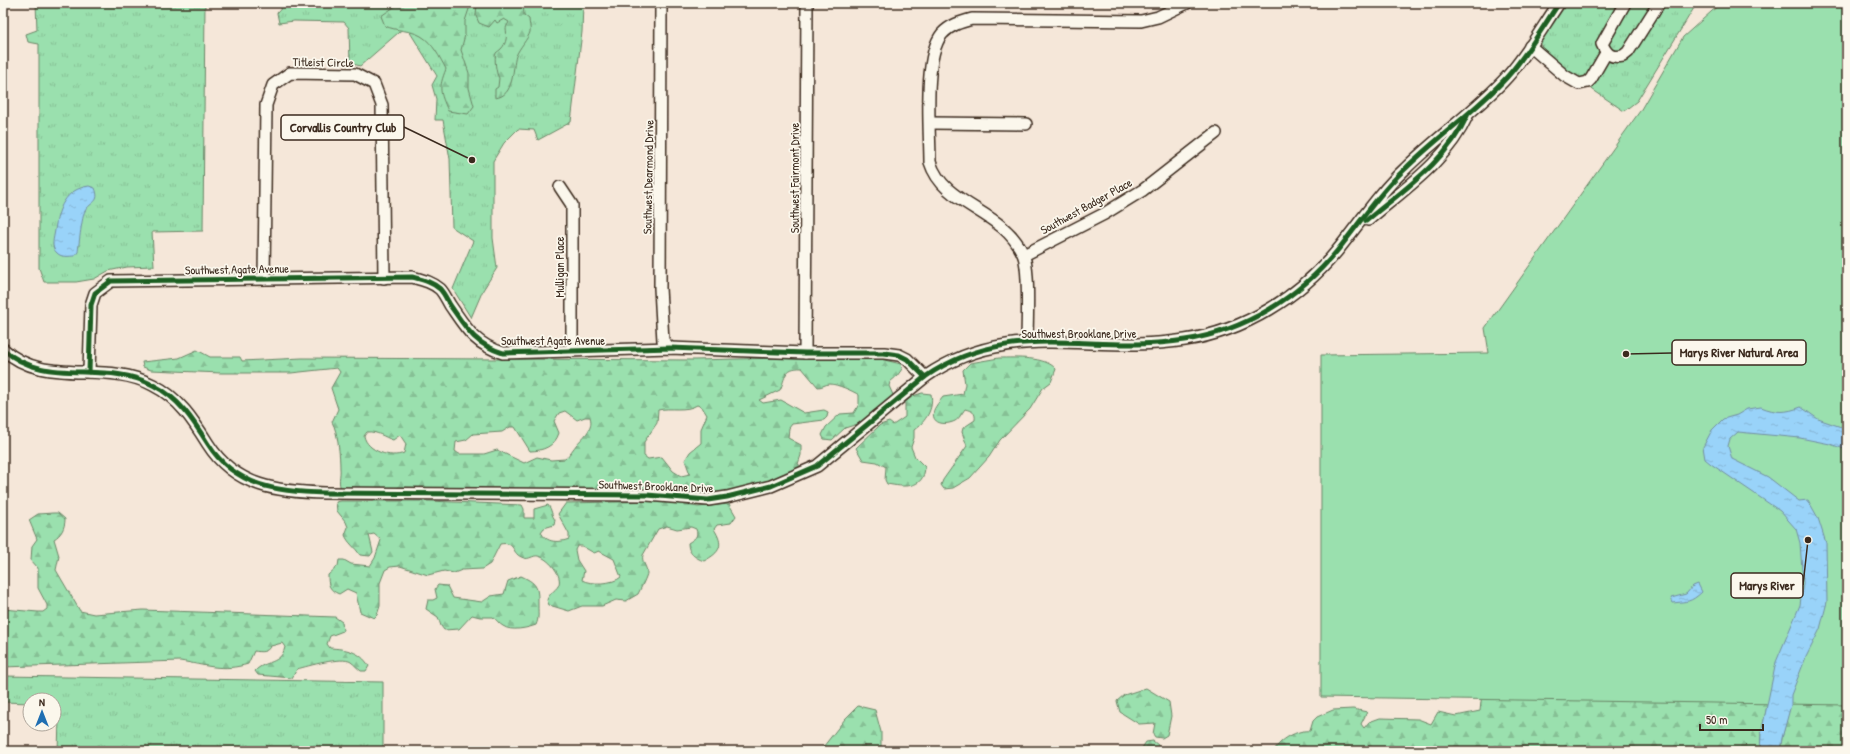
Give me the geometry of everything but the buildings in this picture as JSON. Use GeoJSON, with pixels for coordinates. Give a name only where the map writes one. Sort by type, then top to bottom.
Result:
{"type":"FeatureCollection","features":[{"type":"Feature","properties":{"kind":"street","name":"Southwest Dearmond Drive"},"geometry":{"type":"LineString","coordinates":[[661,3],[660,288],[663,341],[670,348]]}},
{"type":"Feature","properties":{"kind":"street","name":"Southwest Fairmont Drive"},"geometry":{"type":"LineString","coordinates":[[805,353],[808,3]]}},
{"type":"Feature","properties":{"kind":"street"},"geometry":{"type":"LineString","coordinates":[[1027,342],[1027,274],[1024,255],[1003,226],[958,197],[940,183],[933,173],[930,162],[931,58],[935,46],[942,34],[955,24],[972,19],[1141,21],[1158,17],[1187,3]]}},
{"type":"Feature","properties":{"kind":"street","name":"Southwest Brooklane Drive"},"geometry":{"type":"LineString","coordinates":[[3,349],[22,363],[37,368],[51,371],[117,373],[141,380],[159,388],[168,394],[189,414],[208,445],[223,462],[247,480],[278,491],[325,494],[647,495],[708,500],[748,493],[771,486],[818,466],[925,377],[942,365],[971,353],[994,346],[1027,342],[1153,343],[1186,340],[1221,332],[1245,322],[1286,298],[1321,269],[1403,170],[1452,126],[1468,115],[1505,79],[1530,46],[1559,3]]}},
{"type":"Feature","properties":{"kind":"street"},"geometry":{"type":"LineString","coordinates":[[1625,3],[1602,44],[1606,53],[1612,57],[1623,56],[1659,3]]}},
{"type":"Feature","properties":{"kind":"street"},"geometry":{"type":"LineString","coordinates":[[1530,46],[1565,76],[1579,84],[1588,82],[1591,79],[1606,53]]}},
{"type":"Feature","properties":{"kind":"street","name":"Titleist Circle"},"geometry":{"type":"LineString","coordinates":[[264,279],[266,105],[273,85],[290,73],[355,74],[374,84],[382,105],[384,278]]}},
{"type":"Feature","properties":{"kind":"street","name":"Southwest Brooklane Drive"},"geometry":{"type":"LineString","coordinates":[[1350,234],[1422,174],[1441,156],[1462,127],[1468,115]]}},
{"type":"Feature","properties":{"kind":"street"},"geometry":{"type":"LineString","coordinates":[[930,123],[1026,124]]}},
{"type":"Feature","properties":{"kind":"street","name":"Southwest Badger Place"},"geometry":{"type":"LineString","coordinates":[[1024,255],[1104,214],[1144,190],[1216,133]]}},
{"type":"Feature","properties":{"kind":"street","name":"Mulligan Place"},"geometry":{"type":"LineString","coordinates":[[560,187],[572,205],[572,351]]}},
{"type":"Feature","properties":{"kind":"street","name":"Southwest Agate Avenue"},"geometry":{"type":"LineString","coordinates":[[89,372],[91,305],[95,293],[111,281],[412,277],[427,281],[441,290],[465,327],[476,339],[488,348],[503,353],[670,348],[805,353],[892,354],[906,359],[925,377]]}},
{"type":"Feature","properties":{"kind":"green space"},"geometry":{"type":"Polygon","coordinates":[[[36,3],[205,3],[203,231],[152,232],[154,266],[127,267],[108,271],[94,279],[76,282],[44,282],[39,268],[39,44],[28,42],[26,34],[37,30],[36,3]]]}},
{"type":"Feature","properties":{"kind":"green space"},"geometry":{"type":"Polygon","coordinates":[[[286,3],[583,3],[582,32],[571,122],[538,140],[534,130],[518,129],[504,143],[493,161],[493,238],[497,268],[483,290],[471,318],[453,289],[473,241],[452,227],[450,159],[443,120],[435,120],[436,99],[432,85],[437,76],[406,26],[360,66],[350,63],[349,28],[344,22],[294,21],[279,23],[277,13],[286,3]]]}},
{"type":"Feature","properties":{"kind":"green space"},"geometry":{"type":"Polygon","coordinates":[[[400,3],[471,3],[465,21],[465,35],[461,50],[469,73],[469,88],[474,106],[468,114],[448,111],[441,90],[446,69],[436,51],[429,43],[417,34],[385,26],[381,16],[400,3]]]}},
{"type":"Feature","properties":{"kind":"green space"},"geometry":{"type":"Polygon","coordinates":[[[477,3],[523,3],[524,15],[529,19],[530,32],[516,56],[512,81],[506,92],[495,98],[495,89],[498,87],[499,78],[496,70],[495,55],[505,42],[506,28],[509,22],[504,19],[497,23],[495,20],[489,27],[479,23],[476,16],[477,3]]]}},
{"type":"Feature","properties":{"kind":"green space"},"geometry":{"type":"Polygon","coordinates":[[[1566,3],[1697,3],[1637,101],[1624,111],[1574,77],[1541,49],[1541,39],[1566,3]]]}},
{"type":"Feature","properties":{"kind":"green space"},"geometry":{"type":"Polygon","coordinates":[[[1721,3],[1847,3],[1847,705],[1321,697],[1321,355],[1489,353],[1485,328],[1640,111],[1683,37],[1721,3]]]}},
{"type":"Feature","properties":{"kind":"green space"},"geometry":{"type":"Polygon","coordinates":[[[197,350],[210,357],[240,357],[242,361],[302,358],[694,360],[868,356],[901,364],[902,369],[890,382],[889,386],[893,395],[892,399],[866,418],[864,422],[845,428],[832,440],[824,439],[822,435],[826,427],[840,414],[854,413],[859,404],[859,395],[833,384],[818,387],[802,368],[791,369],[788,371],[780,390],[759,400],[763,403],[781,400],[804,413],[824,410],[828,412],[827,417],[824,420],[792,424],[789,428],[788,438],[801,445],[801,455],[798,464],[802,467],[766,483],[740,489],[701,494],[342,490],[339,482],[340,457],[336,432],[332,422],[338,409],[331,388],[340,372],[337,368],[291,373],[221,373],[151,370],[143,367],[142,362],[179,358],[197,350]],[[697,405],[693,407],[658,410],[657,423],[644,442],[644,456],[648,459],[662,457],[673,471],[681,476],[690,474],[685,460],[690,452],[701,443],[701,429],[707,415],[702,407],[697,405]],[[565,411],[559,413],[554,421],[559,433],[557,438],[544,449],[530,451],[515,427],[510,427],[502,432],[473,434],[466,440],[456,442],[455,451],[459,454],[484,454],[497,450],[524,463],[537,457],[551,460],[565,459],[588,432],[591,421],[590,417],[577,420],[565,411]],[[367,432],[364,436],[366,441],[375,450],[393,455],[404,453],[406,444],[400,435],[393,440],[371,432],[367,432]]]}},
{"type":"Feature","properties":{"kind":"green space"},"geometry":{"type":"Polygon","coordinates":[[[999,358],[1037,360],[1045,362],[1056,369],[1051,382],[1043,388],[1030,409],[1000,440],[989,457],[970,478],[953,488],[944,489],[941,485],[943,480],[967,446],[962,432],[963,428],[975,420],[975,415],[970,410],[965,409],[956,420],[951,423],[939,423],[934,418],[934,410],[943,397],[963,394],[965,384],[963,370],[970,363],[999,358]]]}},
{"type":"Feature","properties":{"kind":"green space"},"geometry":{"type":"Polygon","coordinates":[[[922,393],[931,394],[932,399],[930,410],[922,423],[914,430],[914,438],[911,447],[915,457],[925,467],[924,474],[921,480],[912,485],[900,486],[887,484],[885,480],[886,467],[877,462],[863,460],[856,448],[880,425],[889,422],[893,425],[905,417],[905,402],[913,396],[922,393]]]}},
{"type":"Feature","properties":{"kind":"green space"},"geometry":{"type":"Polygon","coordinates":[[[1847,450],[1847,751],[1780,751],[1782,738],[1847,450]]]}},
{"type":"Feature","properties":{"kind":"green space"},"geometry":{"type":"Polygon","coordinates":[[[429,501],[522,505],[524,509],[524,518],[534,518],[534,509],[548,505],[555,520],[554,525],[544,528],[541,532],[543,536],[553,541],[569,539],[569,534],[558,514],[566,503],[663,501],[698,507],[729,504],[736,516],[731,523],[717,525],[714,529],[719,539],[719,548],[710,558],[704,561],[693,555],[688,547],[688,543],[694,539],[697,534],[696,529],[691,527],[677,529],[667,526],[658,529],[643,555],[647,573],[646,577],[638,594],[626,601],[616,600],[602,606],[582,606],[569,611],[549,605],[547,600],[559,584],[556,571],[550,563],[538,556],[526,558],[520,556],[509,544],[500,544],[490,564],[482,569],[462,570],[454,573],[444,571],[428,575],[400,566],[390,567],[385,570],[380,583],[380,606],[377,615],[374,618],[360,612],[356,593],[347,589],[339,594],[331,589],[329,584],[328,575],[338,566],[339,560],[344,560],[351,564],[370,566],[375,558],[381,540],[374,534],[369,535],[373,552],[370,556],[360,555],[345,535],[348,527],[337,511],[336,502],[429,501]],[[577,546],[575,550],[577,560],[584,571],[582,580],[590,583],[602,583],[613,581],[621,577],[614,559],[599,551],[594,553],[582,546],[577,546]]]}},
{"type":"Feature","properties":{"kind":"green space"},"geometry":{"type":"Polygon","coordinates":[[[58,513],[65,519],[62,531],[54,539],[59,556],[56,570],[80,611],[94,614],[143,610],[335,617],[342,622],[343,631],[330,636],[327,644],[330,648],[347,650],[357,654],[369,666],[366,671],[361,671],[351,662],[347,660],[340,660],[297,669],[292,678],[258,675],[255,671],[263,665],[276,660],[283,653],[285,647],[282,643],[271,646],[263,652],[254,651],[248,664],[222,668],[180,661],[3,667],[3,609],[43,612],[47,609],[47,605],[38,588],[38,568],[31,560],[32,546],[37,539],[29,520],[38,514],[58,513]]]}},
{"type":"Feature","properties":{"kind":"green space"},"geometry":{"type":"Polygon","coordinates":[[[521,576],[531,582],[537,591],[538,620],[536,625],[510,629],[506,628],[493,617],[480,617],[472,615],[459,629],[444,630],[438,617],[426,609],[428,600],[437,598],[435,589],[438,585],[447,586],[453,598],[482,602],[491,596],[504,594],[508,581],[521,576]]]}},
{"type":"Feature","properties":{"kind":"green space"},"geometry":{"type":"Polygon","coordinates":[[[3,676],[383,682],[383,751],[58,751],[59,732],[62,732],[62,692],[22,692],[22,703],[3,702],[3,676]]]}},
{"type":"Feature","properties":{"kind":"green space"},"geometry":{"type":"Polygon","coordinates":[[[1773,679],[1761,734],[1760,751],[1531,751],[1495,746],[1476,751],[1274,751],[1284,739],[1300,732],[1310,731],[1313,721],[1317,717],[1333,710],[1353,709],[1367,712],[1361,724],[1364,728],[1369,722],[1380,718],[1418,719],[1431,724],[1438,712],[1456,716],[1480,711],[1482,693],[1773,679]]]}},
{"type":"Feature","properties":{"kind":"green space"},"geometry":{"type":"Polygon","coordinates":[[[1146,688],[1169,702],[1171,716],[1167,735],[1162,738],[1155,737],[1153,734],[1155,723],[1139,724],[1120,712],[1117,701],[1124,695],[1146,688]]]}},
{"type":"Feature","properties":{"kind":"green space"},"geometry":{"type":"Polygon","coordinates":[[[858,706],[875,710],[881,732],[881,751],[820,751],[845,719],[858,706]]]}},
{"type":"Feature","properties":{"kind":"green space"},"geometry":{"type":"Polygon","coordinates":[[[1153,741],[1158,745],[1158,749],[1163,751],[1140,751],[1146,742],[1153,741]]]}},
{"type":"Feature","properties":{"kind":"water"},"geometry":{"type":"Polygon","coordinates":[[[89,186],[95,188],[97,197],[85,211],[78,252],[75,256],[61,256],[55,251],[53,242],[58,215],[64,201],[68,196],[74,191],[89,186]]]}},
{"type":"Feature","properties":{"kind":"water"},"geometry":{"type":"Polygon","coordinates":[[[1761,407],[1781,412],[1801,407],[1818,419],[1847,429],[1847,450],[1830,444],[1800,438],[1738,432],[1730,439],[1728,446],[1732,459],[1768,477],[1799,501],[1808,500],[1818,518],[1826,543],[1827,602],[1820,629],[1806,657],[1791,695],[1791,705],[1780,751],[1760,751],[1761,734],[1776,662],[1800,605],[1803,583],[1800,543],[1796,529],[1780,511],[1711,464],[1705,459],[1703,447],[1712,430],[1723,419],[1737,415],[1747,409],[1761,407]]]}},
{"type":"Feature","properties":{"kind":"water"},"geometry":{"type":"Polygon","coordinates":[[[1698,584],[1702,592],[1698,596],[1689,601],[1673,603],[1671,598],[1686,594],[1693,586],[1698,584]]]}},
{"type":"Feature","properties":{"kind":"water"},"geometry":{"type":"Polygon","coordinates":[[[1495,746],[1531,751],[1476,751],[1495,746]]]}},
{"type":"Feature","properties":{"kind":"cycle path"},"geometry":{"type":"LineString","coordinates":[[3,349],[19,361],[37,367],[56,371],[114,374],[134,378],[153,385],[170,396],[185,410],[208,444],[231,470],[259,484],[275,488],[291,491],[325,493],[647,495],[708,500],[727,497],[771,486],[817,466],[925,377],[957,359],[988,348],[1020,343],[1052,342],[1117,344],[1185,340],[1229,329],[1269,309],[1288,297],[1322,268],[1378,198],[1396,178],[1417,157],[1482,101],[1507,77],[1528,51],[1559,3]]}},
{"type":"Feature","properties":{"kind":"cycle path"},"geometry":{"type":"LineString","coordinates":[[1366,221],[1409,186],[1436,161],[1448,147],[1467,116]]}},
{"type":"Feature","properties":{"kind":"cycle path"},"geometry":{"type":"LineString","coordinates":[[89,372],[91,305],[95,293],[111,281],[412,277],[424,280],[440,289],[466,328],[485,345],[503,353],[670,348],[805,353],[884,353],[899,355],[907,359],[925,377]]}},
{"type":"Feature","properties":{"kind":"place","name":"Corvallis Country Club"},"geometry":{"type":"Point","coordinates":[472,160]}},
{"type":"Feature","properties":{"kind":"place","name":"Marys River Natural Area"},"geometry":{"type":"Point","coordinates":[1626,354]}},
{"type":"Feature","properties":{"kind":"place","name":"Marys River"},"geometry":{"type":"Point","coordinates":[1808,540]}}]}
